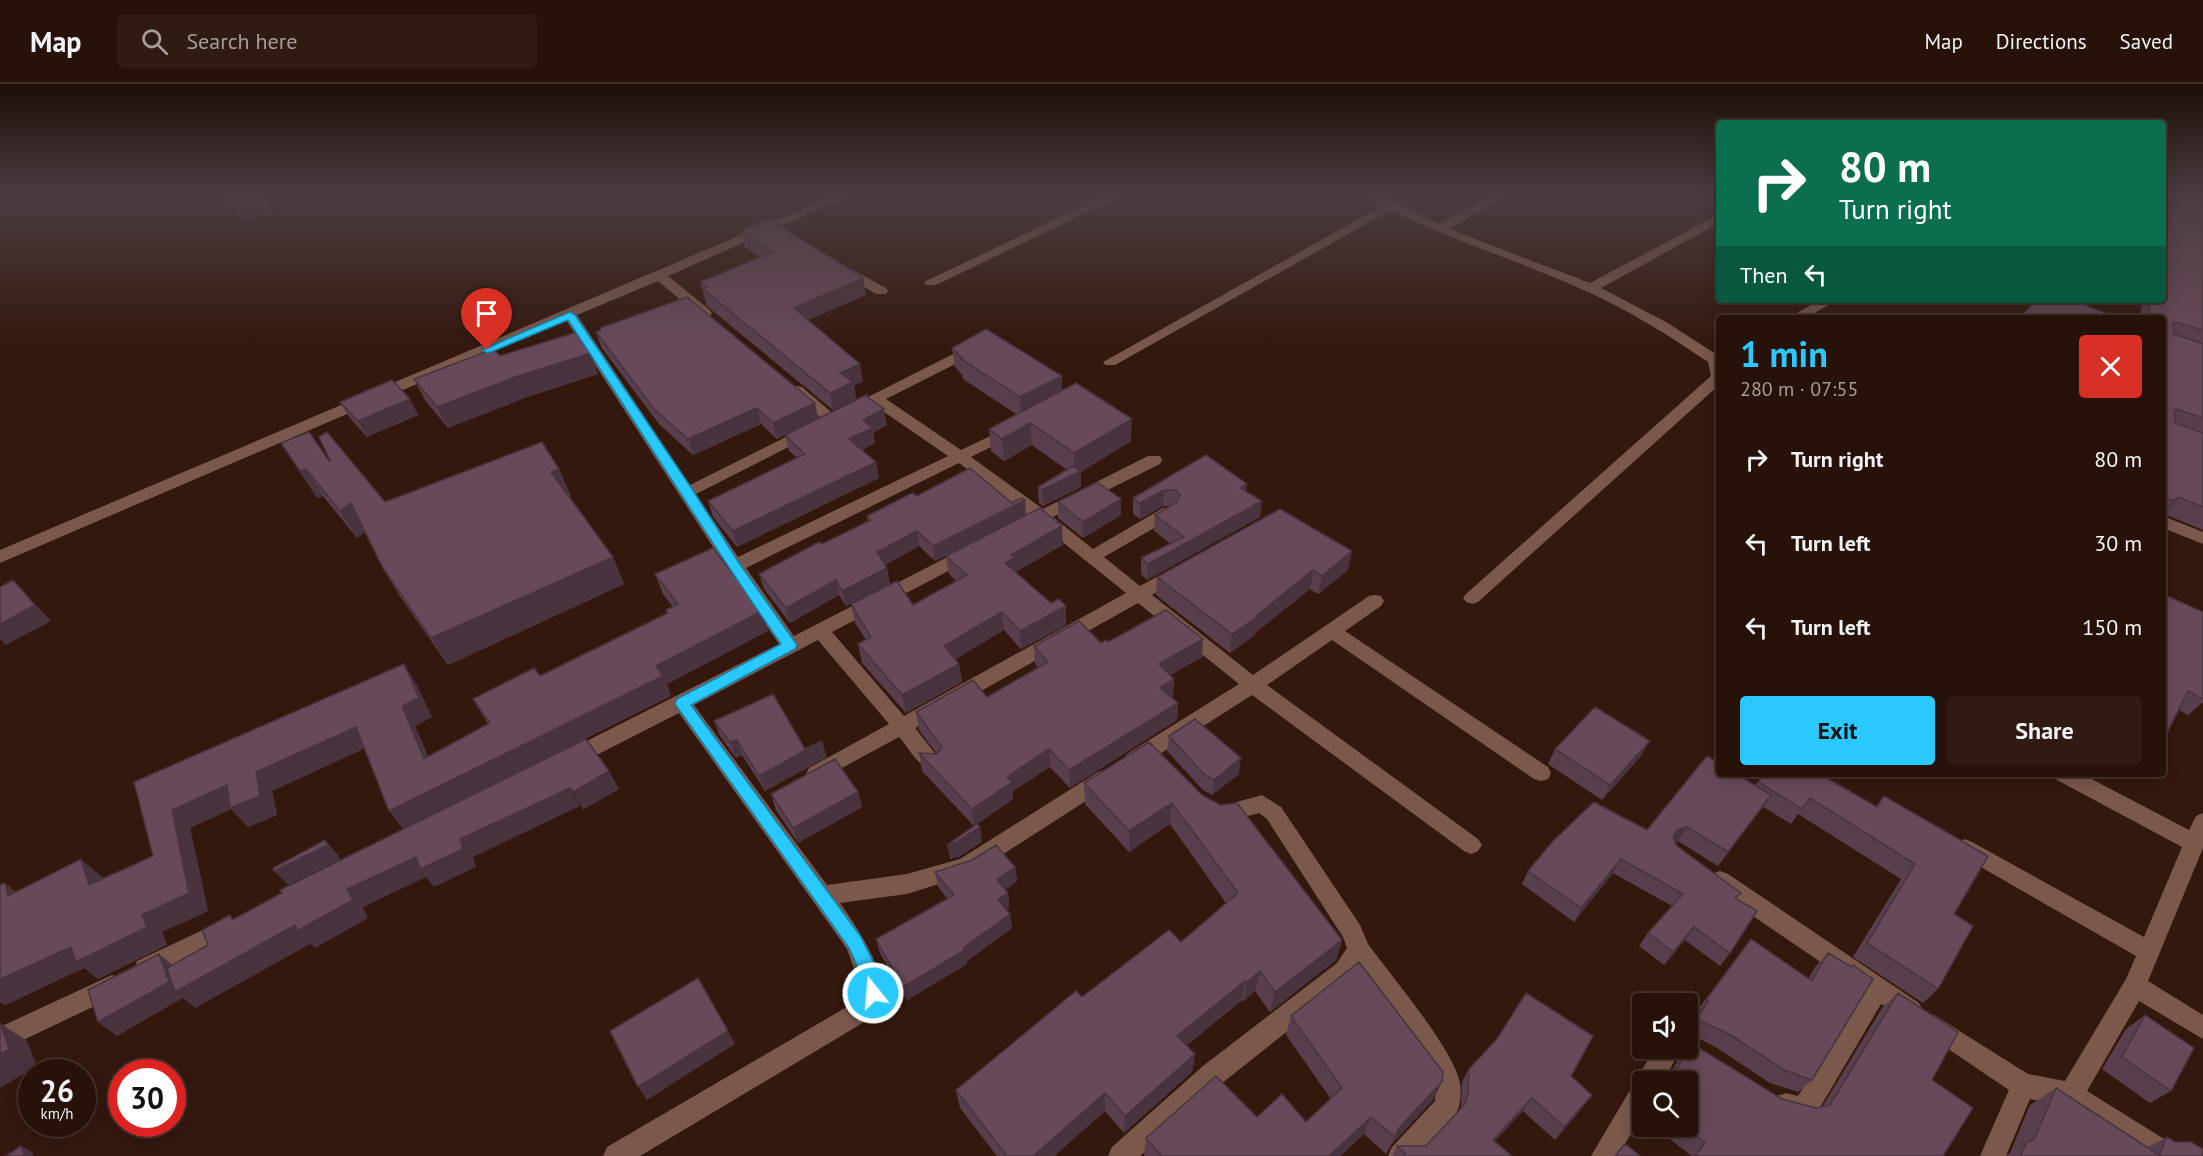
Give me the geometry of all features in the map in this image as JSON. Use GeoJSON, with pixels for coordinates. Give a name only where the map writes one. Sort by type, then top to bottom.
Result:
{"type":"FeatureCollection","features":[{"type":"Feature","properties":{"kind":"street"},"geometry":{"type":"LineString","coordinates":[[0,557],[660,276],[740,245]]}},
{"type":"Feature","properties":{"kind":"street"},"geometry":{"type":"LineString","coordinates":[[931,282],[1010,245]]}},
{"type":"Feature","properties":{"kind":"street"},"geometry":{"type":"LineString","coordinates":[[1110,362],[1320,245]]}},
{"type":"Feature","properties":{"kind":"street"},"geometry":{"type":"LineString","coordinates":[[1480,245],[1591,288],[1716,357]]}},
{"type":"Feature","properties":{"kind":"street"},"geometry":{"type":"LineString","coordinates":[[1591,288],[1670,245]]}},
{"type":"Feature","properties":{"kind":"street"},"geometry":{"type":"LineString","coordinates":[[832,262],[881,291]]}},
{"type":"Feature","properties":{"kind":"street"},"geometry":{"type":"LineString","coordinates":[[660,276],[714,321]]}},
{"type":"Feature","properties":{"kind":"street"},"geometry":{"type":"LineString","coordinates":[[1801,315],[1824,303]]}},
{"type":"Feature","properties":{"kind":"street"},"geometry":{"type":"LineString","coordinates":[[570,315],[688,492],[734,566],[790,645]]}},
{"type":"Feature","properties":{"kind":"street"},"geometry":{"type":"LineString","coordinates":[[688,492],[979,347]]}},
{"type":"Feature","properties":{"kind":"street"},"geometry":{"type":"LineString","coordinates":[[1472,598],[1716,380]]}},
{"type":"Feature","properties":{"kind":"street"},"geometry":{"type":"LineString","coordinates":[[787,382],[843,414]]}},
{"type":"Feature","properties":{"kind":"street"},"geometry":{"type":"LineString","coordinates":[[875,399],[961,457],[1041,516],[1253,685],[1471,845]]}},
{"type":"Feature","properties":{"kind":"street"},"geometry":{"type":"LineString","coordinates":[[734,566],[1020,427]]}},
{"type":"Feature","properties":{"kind":"street"},"geometry":{"type":"LineString","coordinates":[[1010,532],[1154,460]]}},
{"type":"Feature","properties":{"kind":"street"},"geometry":{"type":"LineString","coordinates":[[1092,557],[1169,512]]}},
{"type":"Feature","properties":{"kind":"street"},"geometry":{"type":"LineString","coordinates":[[2166,523],[2203,538]]}},
{"type":"Feature","properties":{"kind":"street"},"geometry":{"type":"LineString","coordinates":[[556,766],[682,704],[790,645],[988,543]]}},
{"type":"Feature","properties":{"kind":"street"},"geometry":{"type":"LineString","coordinates":[[799,784],[1190,566]]}},
{"type":"Feature","properties":{"kind":"street"},"geometry":{"type":"LineString","coordinates":[[821,896],[907,884],[966,866],[1157,758],[1253,685],[1375,600]]}},
{"type":"Feature","properties":{"kind":"street"},"geometry":{"type":"LineString","coordinates":[[820,630],[933,763]]}},
{"type":"Feature","properties":{"kind":"street"},"geometry":{"type":"LineString","coordinates":[[1331,630],[1541,773]]}},
{"type":"Feature","properties":{"kind":"street"},"geometry":{"type":"LineString","coordinates":[[616,1156],[853,1016],[866,1005],[873,993],[868,971],[855,942],[682,704]]}},
{"type":"Feature","properties":{"kind":"street"},"geometry":{"type":"LineString","coordinates":[[2070,777],[2194,843]]}},
{"type":"Feature","properties":{"kind":"street"},"geometry":{"type":"LineString","coordinates":[[757,808],[778,796]]}},
{"type":"Feature","properties":{"kind":"street"},"geometry":{"type":"LineString","coordinates":[[1203,804],[1220,816],[1262,804],[1274,813],[1352,932],[1359,950],[1436,1057],[1448,1083],[1447,1106],[1401,1156]]}},
{"type":"Feature","properties":{"kind":"street"},"geometry":{"type":"LineString","coordinates":[[2071,1095],[2135,986],[2203,822]]}},
{"type":"Feature","properties":{"kind":"street"},"geometry":{"type":"LineString","coordinates":[[1943,836],[2149,951]]}},
{"type":"Feature","properties":{"kind":"street"},"geometry":{"type":"LineString","coordinates":[[1705,871],[1877,989],[2023,1085],[2071,1095],[2168,1156]]}},
{"type":"Feature","properties":{"kind":"street"},"geometry":{"type":"LineString","coordinates":[[0,1039],[92,996],[251,916]]}},
{"type":"Feature","properties":{"kind":"street"},"geometry":{"type":"LineString","coordinates":[[1121,1156],[1212,1075],[1345,970],[1359,950]]}},
{"type":"Feature","properties":{"kind":"street"},"geometry":{"type":"LineString","coordinates":[[2135,986],[2203,1028]]}},
{"type":"Feature","properties":{"kind":"street"},"geometry":{"type":"LineString","coordinates":[[1763,1093],[1784,1105],[1798,1109],[1806,1107],[1877,989]]}},
{"type":"Feature","properties":{"kind":"street"},"geometry":{"type":"LineString","coordinates":[[1660,1071],[1672,1059]]}},
{"type":"Feature","properties":{"kind":"street"},"geometry":{"type":"LineString","coordinates":[[1993,1156],[2023,1085]]}},
{"type":"Feature","properties":{"kind":"street"},"geometry":{"type":"LineString","coordinates":[[1604,1156],[1632,1109]]}},
{"type":"Feature","properties":{"kind":"building"},"geometry":{"type":"Polygon","coordinates":[[[762,245],[810,245],[863,278],[794,308],[860,364],[840,373],[853,382],[830,393],[703,289],[707,287],[700,282],[773,252],[762,245]]]}},
{"type":"Feature","properties":{"kind":"building"},"geometry":{"type":"Polygon","coordinates":[[[2166,245],[2203,245],[2203,330],[2176,322],[2173,324],[2174,334],[2203,344],[2203,418],[2177,409],[2174,411],[2175,423],[2203,433],[2203,507],[2179,497],[2173,501],[2166,498],[2166,315],[2148,315],[2150,303],[2166,303],[2166,245]]]}},
{"type":"Feature","properties":{"kind":"building"},"geometry":{"type":"Polygon","coordinates":[[[687,297],[815,403],[773,423],[757,408],[688,439],[654,409],[596,332],[601,330],[600,328],[687,297]]]}},
{"type":"Feature","properties":{"kind":"building"},"geometry":{"type":"Polygon","coordinates":[[[2033,303],[2080,303],[2088,304],[2086,306],[2112,315],[2023,315],[2033,303]]]}},
{"type":"Feature","properties":{"kind":"building"},"geometry":{"type":"Polygon","coordinates":[[[986,329],[1062,376],[1020,397],[961,359],[963,358],[952,348],[986,329]]]}},
{"type":"Feature","properties":{"kind":"building"},"geometry":{"type":"Polygon","coordinates":[[[577,332],[591,353],[518,376],[437,407],[414,379],[493,349],[500,356],[577,332]]]}},
{"type":"Feature","properties":{"kind":"building"},"geometry":{"type":"Polygon","coordinates":[[[392,380],[410,399],[358,421],[340,402],[392,380]]]}},
{"type":"Feature","properties":{"kind":"building"},"geometry":{"type":"Polygon","coordinates":[[[1076,383],[1132,419],[1074,453],[1030,423],[1002,439],[989,429],[1076,383]]]}},
{"type":"Feature","properties":{"kind":"building"},"geometry":{"type":"Polygon","coordinates":[[[868,394],[866,396],[884,409],[863,420],[872,428],[849,439],[876,462],[733,531],[708,501],[805,454],[785,435],[868,394]]]}},
{"type":"Feature","properties":{"kind":"building"},"geometry":{"type":"Polygon","coordinates":[[[309,432],[329,461],[319,437],[327,432],[385,502],[542,442],[559,469],[551,472],[613,557],[431,638],[383,568],[351,503],[340,511],[306,469],[300,471],[281,443],[309,432]]]}},
{"type":"Feature","properties":{"kind":"building"},"geometry":{"type":"Polygon","coordinates":[[[1206,455],[1247,484],[1240,488],[1262,501],[1148,564],[1141,558],[1184,537],[1155,515],[1177,502],[1180,495],[1176,490],[1164,490],[1140,503],[1133,498],[1206,455]]]}},
{"type":"Feature","properties":{"kind":"building"},"geometry":{"type":"Polygon","coordinates":[[[1073,466],[1081,471],[1042,490],[1038,487],[1073,466]]]}},
{"type":"Feature","properties":{"kind":"building"},"geometry":{"type":"Polygon","coordinates":[[[970,468],[1012,503],[1021,498],[1025,500],[933,546],[917,531],[877,552],[887,568],[842,591],[836,580],[786,608],[759,574],[819,542],[822,544],[871,520],[867,516],[912,493],[917,496],[970,468]]]}},
{"type":"Feature","properties":{"kind":"building"},"geometry":{"type":"Polygon","coordinates":[[[1097,482],[1121,499],[1083,522],[1058,502],[1097,482]]]}},
{"type":"Feature","properties":{"kind":"building"},"geometry":{"type":"Polygon","coordinates":[[[1040,508],[1062,526],[1011,555],[1014,558],[1005,563],[1051,603],[1059,599],[1066,606],[1020,631],[1002,612],[944,646],[959,664],[902,695],[858,644],[871,637],[851,604],[897,581],[913,605],[967,575],[946,556],[1040,508]]]}},
{"type":"Feature","properties":{"kind":"building"},"geometry":{"type":"Polygon","coordinates":[[[1280,509],[1352,551],[1322,576],[1313,570],[1257,617],[1232,634],[1157,577],[1280,509]]]}},
{"type":"Feature","properties":{"kind":"building"},"geometry":{"type":"Polygon","coordinates":[[[713,548],[762,611],[656,666],[663,676],[389,811],[356,727],[256,772],[260,796],[230,808],[227,785],[172,810],[189,893],[142,915],[147,927],[76,962],[71,947],[0,979],[0,885],[5,883],[8,896],[81,859],[89,885],[153,856],[134,782],[404,664],[419,698],[402,706],[424,759],[490,723],[473,699],[534,668],[540,676],[668,613],[666,610],[678,604],[655,574],[713,548]]]}},
{"type":"Feature","properties":{"kind":"building"},"geometry":{"type":"Polygon","coordinates":[[[13,580],[35,605],[0,624],[0,587],[13,580]]]}},
{"type":"Feature","properties":{"kind":"building"},"geometry":{"type":"Polygon","coordinates":[[[2166,595],[2203,612],[2203,699],[2188,691],[2168,731],[2166,730],[2166,595]]]}},
{"type":"Feature","properties":{"kind":"building"},"geometry":{"type":"Polygon","coordinates":[[[1166,610],[1203,639],[1159,664],[1174,679],[1160,688],[1178,703],[1069,770],[1049,749],[1007,777],[1012,782],[972,809],[919,753],[937,754],[942,747],[916,712],[973,680],[987,697],[1048,662],[1034,646],[1079,621],[1101,643],[1106,640],[1108,642],[1166,610]]]}},
{"type":"Feature","properties":{"kind":"building"},"geometry":{"type":"Polygon","coordinates":[[[773,694],[805,749],[822,741],[759,776],[737,740],[730,742],[714,721],[773,694]]]}},
{"type":"Feature","properties":{"kind":"building"},"geometry":{"type":"Polygon","coordinates":[[[1595,707],[1650,741],[1610,785],[1555,749],[1595,707]]]}},
{"type":"Feature","properties":{"kind":"building"},"geometry":{"type":"Polygon","coordinates":[[[1195,719],[1241,758],[1214,780],[1205,775],[1169,736],[1195,719]]]}},
{"type":"Feature","properties":{"kind":"building"},"geometry":{"type":"Polygon","coordinates":[[[586,739],[609,771],[573,792],[570,788],[460,839],[463,849],[420,869],[416,857],[347,889],[353,900],[297,931],[295,925],[175,992],[167,968],[208,945],[202,930],[230,915],[232,920],[282,893],[280,890],[586,739]]]}},
{"type":"Feature","properties":{"kind":"building"},"geometry":{"type":"Polygon","coordinates":[[[1149,742],[1202,795],[1220,805],[1237,803],[1342,940],[1275,992],[1260,971],[1177,1036],[1195,1054],[1125,1116],[1105,1093],[1033,1156],[1007,1156],[956,1090],[1076,991],[1082,997],[1169,930],[1181,942],[1238,893],[1172,803],[1129,831],[1084,783],[1149,742]]]}},
{"type":"Feature","properties":{"kind":"building"},"geometry":{"type":"Polygon","coordinates":[[[1707,756],[1716,761],[1716,777],[1742,777],[1771,795],[1728,852],[1687,827],[1677,830],[1673,837],[1677,846],[1741,893],[1735,898],[1757,911],[1730,953],[1694,927],[1673,952],[1648,933],[1683,894],[1621,859],[1581,908],[1528,871],[1553,841],[1594,802],[1647,830],[1707,756]]]}},
{"type":"Feature","properties":{"kind":"building"},"geometry":{"type":"Polygon","coordinates":[[[835,759],[858,792],[793,828],[771,794],[835,759]]]}},
{"type":"Feature","properties":{"kind":"building"},"geometry":{"type":"Polygon","coordinates":[[[1762,777],[1825,777],[1877,807],[1884,796],[1988,856],[1954,914],[1973,926],[1938,989],[1867,943],[1915,864],[1810,798],[1802,809],[1758,782],[1762,777]]]}},
{"type":"Feature","properties":{"kind":"building"},"geometry":{"type":"Polygon","coordinates":[[[977,824],[980,827],[957,842],[947,845],[977,824]]]}},
{"type":"Feature","properties":{"kind":"building"},"geometry":{"type":"Polygon","coordinates":[[[325,840],[328,845],[274,871],[273,868],[325,840]]]}},
{"type":"Feature","properties":{"kind":"building"},"geometry":{"type":"Polygon","coordinates":[[[996,845],[1015,867],[997,880],[1008,893],[998,900],[1010,914],[963,948],[965,950],[903,987],[876,939],[954,895],[935,872],[972,860],[996,845]]]}},
{"type":"Feature","properties":{"kind":"building"},"geometry":{"type":"Polygon","coordinates":[[[1751,939],[1812,981],[1828,953],[1852,967],[1853,965],[1873,979],[1812,1080],[1784,1070],[1729,1034],[1700,1021],[1698,1022],[1698,1017],[1708,1001],[1706,1000],[1751,939]]]}},
{"type":"Feature","properties":{"kind":"building"},"geometry":{"type":"Polygon","coordinates":[[[159,954],[169,982],[98,1022],[88,990],[159,954]]]}},
{"type":"Feature","properties":{"kind":"building"},"geometry":{"type":"Polygon","coordinates":[[[1359,962],[1443,1072],[1442,1082],[1399,1128],[1395,1137],[1371,1117],[1329,1156],[1162,1156],[1146,1138],[1216,1076],[1257,1117],[1282,1094],[1306,1122],[1342,1088],[1291,1016],[1359,962]]]}},
{"type":"Feature","properties":{"kind":"building"},"geometry":{"type":"Polygon","coordinates":[[[698,978],[728,1031],[638,1087],[610,1031],[698,978]]]}},
{"type":"Feature","properties":{"kind":"building"},"geometry":{"type":"Polygon","coordinates":[[[1526,993],[1593,1036],[1571,1076],[1592,1095],[1564,1127],[1532,1098],[1493,1140],[1512,1156],[1404,1156],[1406,1154],[1397,1146],[1426,1146],[1465,1104],[1468,1094],[1469,1069],[1497,1039],[1526,993]]]}},
{"type":"Feature","properties":{"kind":"building"},"geometry":{"type":"Polygon","coordinates":[[[1898,993],[1958,1032],[1932,1080],[1973,1108],[1943,1156],[1695,1156],[1705,1143],[1698,1137],[1698,1071],[1661,1071],[1677,1069],[1682,1059],[1698,1059],[1698,1047],[1782,1099],[1816,1108],[1830,1105],[1898,993]]]}},
{"type":"Feature","properties":{"kind":"building"},"geometry":{"type":"Polygon","coordinates":[[[2145,1015],[2194,1048],[2171,1091],[2122,1057],[2145,1015]]]}},
{"type":"Feature","properties":{"kind":"building"},"geometry":{"type":"Polygon","coordinates":[[[0,1023],[9,1049],[0,1054],[0,1023]]]}},
{"type":"Feature","properties":{"kind":"building"},"geometry":{"type":"Polygon","coordinates":[[[2056,1088],[2159,1155],[2167,1137],[2175,1142],[2191,1142],[2203,1149],[2202,1156],[2020,1156],[2027,1142],[2034,1140],[2056,1088]]]}},
{"type":"Feature","properties":{"kind":"building"},"geometry":{"type":"Polygon","coordinates":[[[1624,1145],[1627,1145],[1640,1156],[1615,1156],[1624,1145]]]}},
{"type":"Feature","properties":{"kind":"building"},"geometry":{"type":"Polygon","coordinates":[[[21,1146],[25,1156],[6,1156],[21,1146]]]}},
{"type":"Feature","properties":{"kind":"route"},"geometry":{"type":"LineString","coordinates":[[487,350],[570,315],[688,492],[734,566],[790,645],[682,704],[855,942],[868,971],[873,993]]}}]}
